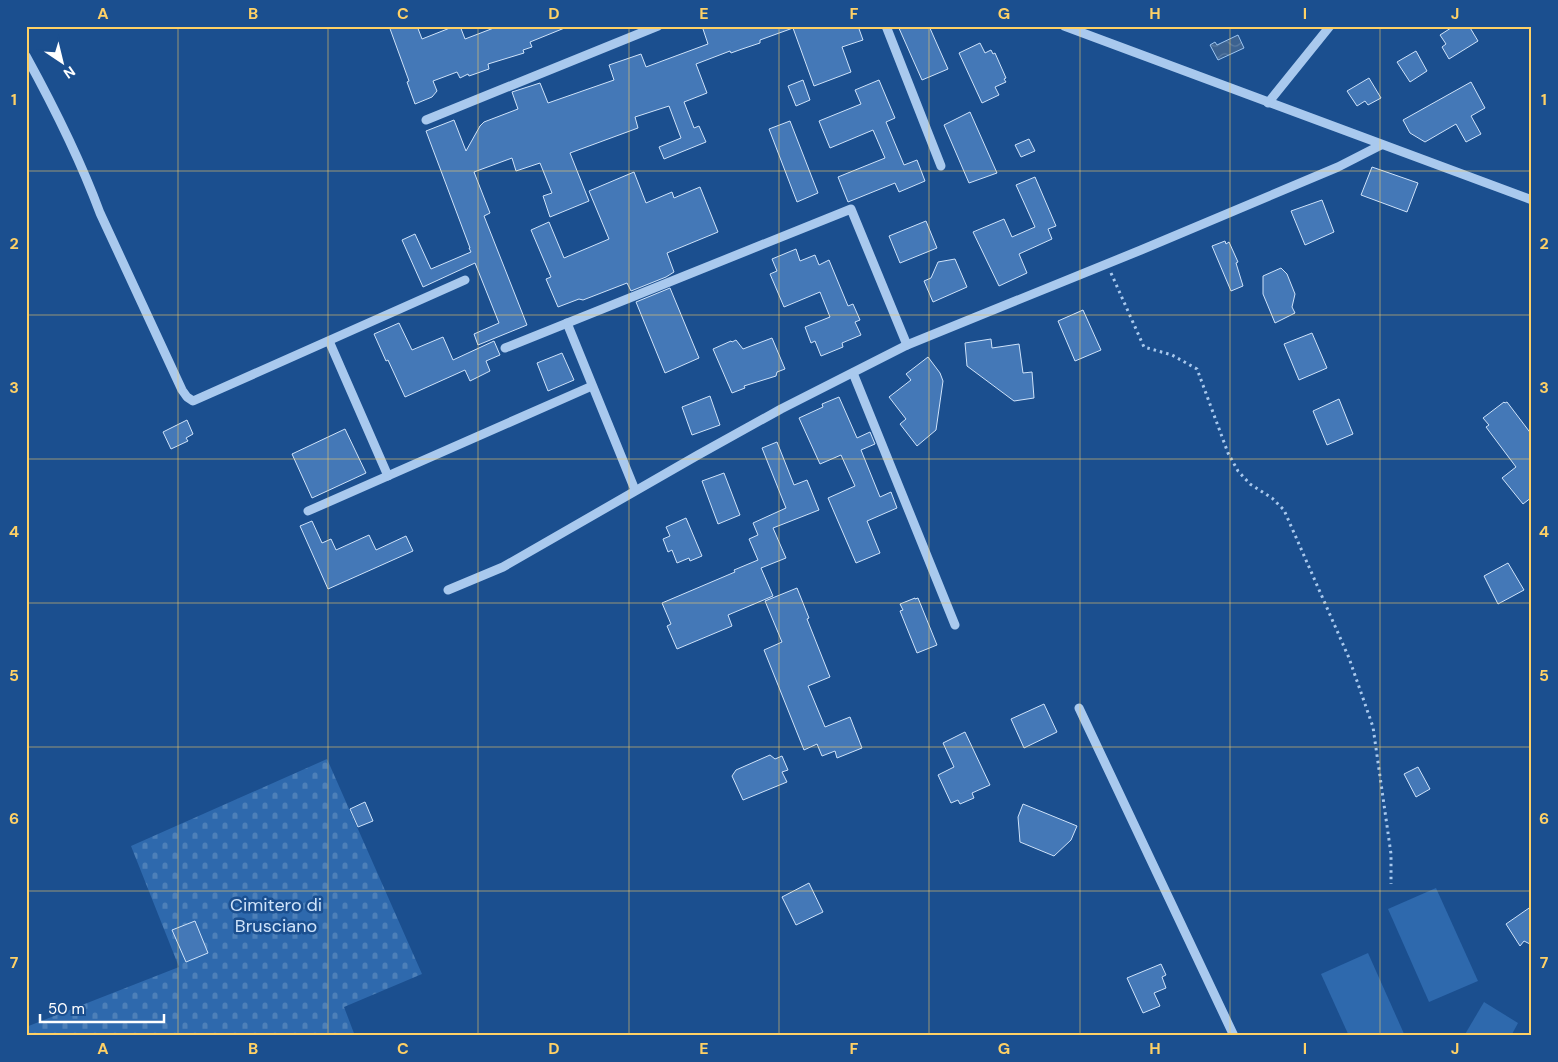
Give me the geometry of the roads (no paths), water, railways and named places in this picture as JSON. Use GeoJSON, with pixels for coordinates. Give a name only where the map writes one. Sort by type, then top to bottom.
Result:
{"type":"FeatureCollection","features":[{"type":"Feature","properties":{"kind":"street"},"geometry":{"type":"LineString","coordinates":[[426,120],[658,26]]}},
{"type":"Feature","properties":{"kind":"street"},"geometry":{"type":"LineString","coordinates":[[886,26],[941,166]]}},
{"type":"Feature","properties":{"kind":"street"},"geometry":{"type":"LineString","coordinates":[[1064,26],[1532,200]]}},
{"type":"Feature","properties":{"kind":"street"},"geometry":{"type":"LineString","coordinates":[[1268,103],[1330,26]]}},
{"type":"Feature","properties":{"kind":"street"},"geometry":{"type":"LineString","coordinates":[[26,56],[56,112],[89,183],[100,213],[182,390],[193,401],[465,280]]}},
{"type":"Feature","properties":{"kind":"street"},"geometry":{"type":"LineString","coordinates":[[448,590],[503,567],[773,413],[908,345],[1338,167],[1381,145]]}},
{"type":"Feature","properties":{"kind":"street"},"geometry":{"type":"LineString","coordinates":[[504,348],[851,209],[908,345]]}},
{"type":"Feature","properties":{"kind":"street"},"geometry":{"type":"LineString","coordinates":[[567,323],[636,490]]}},
{"type":"Feature","properties":{"kind":"street"},"geometry":{"type":"LineString","coordinates":[[329,341],[388,476]]}},
{"type":"Feature","properties":{"kind":"street"},"geometry":{"type":"LineString","coordinates":[[853,373],[955,625]]}},
{"type":"Feature","properties":{"kind":"street"},"geometry":{"type":"LineString","coordinates":[[308,512],[592,386]]}},
{"type":"Feature","properties":{"kind":"street"},"geometry":{"type":"LineString","coordinates":[[1079,708],[1234,1036]]}},
{"type":"Feature","properties":{"kind":"water"},"geometry":{"type":"Polygon","coordinates":[[[1238,35],[1244,48],[1218,60],[1210,45],[1215,42],[1217,45],[1238,35]]]}},
{"type":"Feature","properties":{"kind":"park label","name":"Cimitero di Brusciano"},"geometry":{"type":"Point","coordinates":[276,915]}}]}
